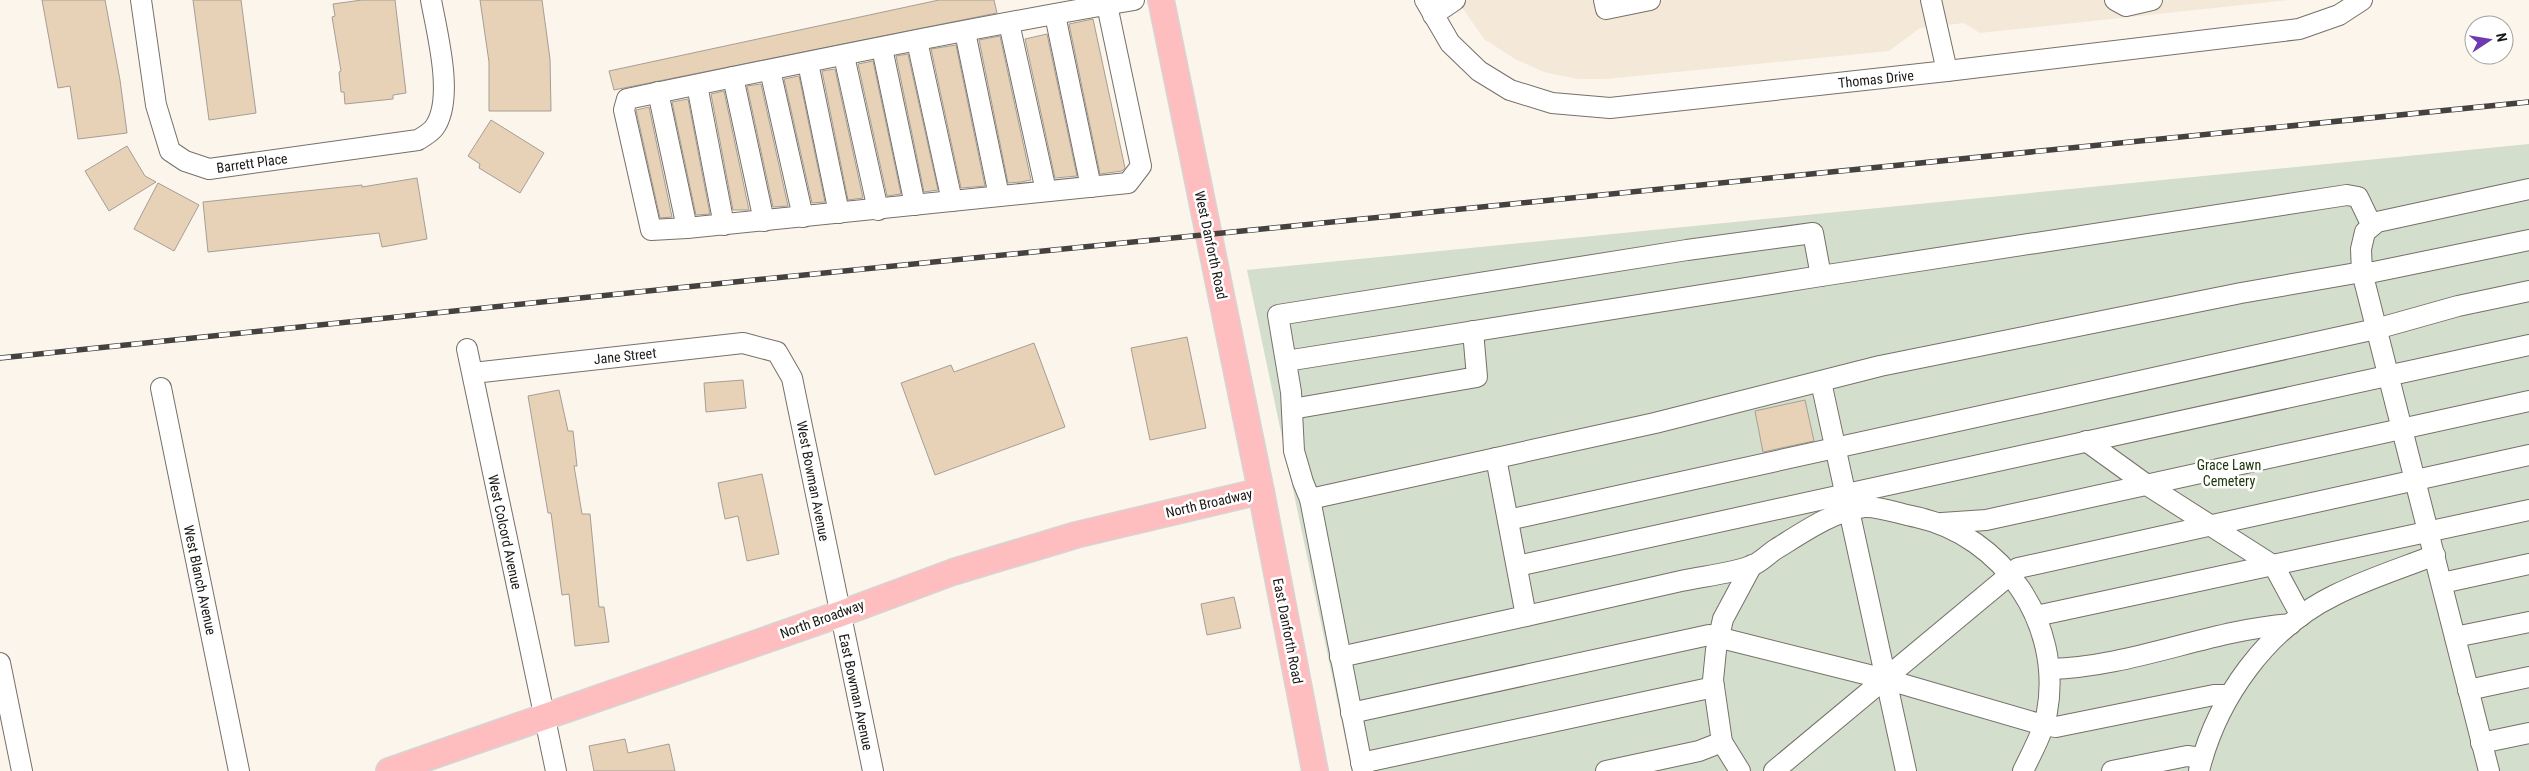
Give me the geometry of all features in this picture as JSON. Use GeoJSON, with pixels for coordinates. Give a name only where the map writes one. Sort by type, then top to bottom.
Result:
{"type":"FeatureCollection","features":[{"type":"Feature","properties":{"kind":"main road","name":"West Danforth Road"},"geometry":{"type":"LineString","coordinates":[[1161,0],[1262,491]]}},
{"type":"Feature","properties":{"kind":"main road","name":"North Broadway"},"geometry":{"type":"LineString","coordinates":[[395,770],[543,716],[840,614],[953,572],[1076,534],[1262,491]]}},
{"type":"Feature","properties":{"kind":"main road","name":"East Danforth Road"},"geometry":{"type":"LineString","coordinates":[[1262,491],[1315,771]]}},
{"type":"Feature","properties":{"kind":"street","name":"Barrett Place"},"geometry":{"type":"LineString","coordinates":[[141,0],[156,105],[170,151],[193,164],[209,169],[418,140],[434,128],[442,106],[443,66],[431,0]]}},
{"type":"Feature","properties":{"kind":"street"},"geometry":{"type":"LineString","coordinates":[[1107,5],[1141,166],[1128,183],[878,210],[652,230],[624,110],[627,99],[917,41],[1009,24],[1107,5],[1134,0]]}},
{"type":"Feature","properties":{"kind":"street"},"geometry":{"type":"LineString","coordinates":[[1429,8],[1455,0]]}},
{"type":"Feature","properties":{"kind":"street"},"geometry":{"type":"LineString","coordinates":[[1604,0],[1606,9],[1650,0]]}},
{"type":"Feature","properties":{"kind":"street"},"geometry":{"type":"LineString","coordinates":[[1931,0],[1946,71]]}},
{"type":"Feature","properties":{"kind":"street"},"geometry":{"type":"LineString","coordinates":[[2115,0],[2126,6],[2152,0]]}},
{"type":"Feature","properties":{"kind":"street","name":"Thomas Drive"},"geometry":{"type":"LineString","coordinates":[[1429,8],[1450,43],[1479,70],[1510,90],[1552,103],[1610,108],[2300,29],[2339,15],[2362,0]]}},
{"type":"Feature","properties":{"kind":"street"},"geometry":{"type":"LineString","coordinates":[[1055,15],[1091,187]]}},
{"type":"Feature","properties":{"kind":"street"},"geometry":{"type":"LineString","coordinates":[[1009,24],[1046,191]]}},
{"type":"Feature","properties":{"kind":"street"},"geometry":{"type":"LineString","coordinates":[[965,32],[999,196]]}},
{"type":"Feature","properties":{"kind":"street"},"geometry":{"type":"LineString","coordinates":[[917,41],[952,201]]}},
{"type":"Feature","properties":{"kind":"street"},"geometry":{"type":"LineString","coordinates":[[882,48],[915,205]]}},
{"type":"Feature","properties":{"kind":"street"},"geometry":{"type":"LineString","coordinates":[[844,56],[878,210]]}},
{"type":"Feature","properties":{"kind":"street"},"geometry":{"type":"LineString","coordinates":[[808,63],[839,213]]}},
{"type":"Feature","properties":{"kind":"street"},"geometry":{"type":"LineString","coordinates":[[770,70],[802,217]]}},
{"type":"Feature","properties":{"kind":"street"},"geometry":{"type":"LineString","coordinates":[[733,78],[764,221]]}},
{"type":"Feature","properties":{"kind":"street"},"geometry":{"type":"LineString","coordinates":[[697,85],[724,225]]}},
{"type":"Feature","properties":{"kind":"street"},"geometry":{"type":"LineString","coordinates":[[658,92],[687,228]]}},
{"type":"Feature","properties":{"kind":"street"},"geometry":{"type":"LineString","coordinates":[[2489,771],[2430,533],[2362,272],[2361,249],[2365,232],[2371,224],[2529,188]]}},
{"type":"Feature","properties":{"kind":"street"},"geometry":{"type":"LineString","coordinates":[[1286,361],[2346,195],[2358,197],[2371,224]]}},
{"type":"Feature","properties":{"kind":"street"},"geometry":{"type":"LineString","coordinates":[[1714,687],[1362,767],[1310,499],[1300,475],[1294,451],[1292,408],[1278,316],[1472,283],[1686,250],[1813,233],[1821,276]]}},
{"type":"Feature","properties":{"kind":"street"},"geometry":{"type":"LineString","coordinates":[[1310,499],[1496,458],[1919,358],[2232,295],[2362,272],[2374,272],[2529,240]]}},
{"type":"Feature","properties":{"kind":"street"},"geometry":{"type":"LineString","coordinates":[[1508,520],[2376,329],[2458,306],[2529,291]]}},
{"type":"Feature","properties":{"kind":"street"},"geometry":{"type":"LineString","coordinates":[[1292,408],[1477,377],[1473,331]]}},
{"type":"Feature","properties":{"kind":"street","name":"Jane Street"},"geometry":{"type":"LineString","coordinates":[[472,373],[743,343],[777,352]]}},
{"type":"Feature","properties":{"kind":"street"},"geometry":{"type":"LineString","coordinates":[[1517,566],[1847,503],[2086,441],[2529,346]]}},
{"type":"Feature","properties":{"kind":"street","name":"West Colcord Avenue"},"geometry":{"type":"LineString","coordinates":[[467,349],[556,771]]}},
{"type":"Feature","properties":{"kind":"street","name":"West Bowman Avenue"},"geometry":{"type":"LineString","coordinates":[[777,352],[792,378],[840,614]]}},
{"type":"Feature","properties":{"kind":"street"},"geometry":{"type":"LineString","coordinates":[[1821,382],[1906,771]]}},
{"type":"Feature","properties":{"kind":"street","name":"West Blanch Avenue"},"geometry":{"type":"LineString","coordinates":[[161,388],[240,771]]}},
{"type":"Feature","properties":{"kind":"street"},"geometry":{"type":"LineString","coordinates":[[1938,523],[1986,520],[2529,401]]}},
{"type":"Feature","properties":{"kind":"street"},"geometry":{"type":"LineString","coordinates":[[2086,441],[2147,485],[2274,566],[2296,620]]}},
{"type":"Feature","properties":{"kind":"street"},"geometry":{"type":"LineString","coordinates":[[1774,771],[2018,568],[2529,455]]}},
{"type":"Feature","properties":{"kind":"street"},"geometry":{"type":"LineString","coordinates":[[1496,458],[1526,616]]}},
{"type":"Feature","properties":{"kind":"street"},"geometry":{"type":"LineString","coordinates":[[1340,657],[1752,565],[1812,528],[1847,503],[1938,523],[1950,528],[1975,543],[1999,562],[2010,574],[2036,616],[2047,648],[2050,670],[2043,725],[2022,771]]}},
{"type":"Feature","properties":{"kind":"street"},"geometry":{"type":"LineString","coordinates":[[2036,616],[2430,533],[2529,510]]}},
{"type":"Feature","properties":{"kind":"street"},"geometry":{"type":"LineString","coordinates":[[2112,771],[2187,756],[2200,765],[2212,728],[2229,695],[2278,635],[2296,620],[2334,595],[2435,555]]}},
{"type":"Feature","properties":{"kind":"street"},"geometry":{"type":"LineString","coordinates":[[2442,583],[2529,564]]}},
{"type":"Feature","properties":{"kind":"street"},"geometry":{"type":"LineString","coordinates":[[1740,771],[1722,742],[1714,687],[1716,650],[1723,619],[1752,565]]}},
{"type":"Feature","properties":{"kind":"street","name":"East Bowman Avenue"},"geometry":{"type":"LineString","coordinates":[[840,614],[873,771]]}},
{"type":"Feature","properties":{"kind":"street"},"geometry":{"type":"LineString","coordinates":[[2050,670],[2086,667],[2296,620]]}},
{"type":"Feature","properties":{"kind":"street"},"geometry":{"type":"LineString","coordinates":[[2455,637],[2529,622]]}},
{"type":"Feature","properties":{"kind":"street"},"geometry":{"type":"LineString","coordinates":[[1351,713],[1709,634],[1886,679],[2043,725],[2056,727],[2214,695],[2229,695]]}},
{"type":"Feature","properties":{"kind":"street"},"geometry":{"type":"LineString","coordinates":[[0,663],[22,771]]}},
{"type":"Feature","properties":{"kind":"street"},"geometry":{"type":"LineString","coordinates":[[2468,690],[2529,677]]}},
{"type":"Feature","properties":{"kind":"street"},"geometry":{"type":"LineString","coordinates":[[2482,743],[2529,732]]}},
{"type":"Feature","properties":{"kind":"street"},"geometry":{"type":"LineString","coordinates":[[1606,771],[1699,750],[1722,742]]}},
{"type":"Feature","properties":{"kind":"shaded area"},"geometry":{"type":"Polygon","coordinates":[[[1457,0],[2288,0],[1980,33],[1964,23],[1920,28],[1889,51],[1606,79],[1577,79],[1544,72],[1515,59],[1484,39],[1457,0]]]}},
{"type":"Feature","properties":{"kind":"green space","name":"Grace Lawn Cemetery"},"geometry":{"type":"Polygon","coordinates":[[[2529,144],[2529,771],[1352,771],[1247,270],[2529,144]]]}},
{"type":"Feature","properties":{"kind":"building"},"geometry":{"type":"Polygon","coordinates":[[[42,0],[105,0],[120,80],[127,133],[78,139],[70,86],[58,88],[42,0]]]}},
{"type":"Feature","properties":{"kind":"building"},"geometry":{"type":"Polygon","coordinates":[[[193,0],[241,0],[256,113],[209,120],[193,0]]]}},
{"type":"Feature","properties":{"kind":"building"},"geometry":{"type":"Polygon","coordinates":[[[362,0],[395,0],[406,93],[393,95],[393,99],[345,104],[344,92],[341,92],[339,72],[341,71],[332,17],[335,16],[333,4],[362,0]]]}},
{"type":"Feature","properties":{"kind":"building"},"geometry":{"type":"Polygon","coordinates":[[[480,0],[542,0],[550,59],[551,111],[489,111],[489,62],[480,0]]]}},
{"type":"Feature","properties":{"kind":"building"},"geometry":{"type":"Polygon","coordinates":[[[939,0],[994,0],[997,13],[614,90],[609,71],[939,0]]]}},
{"type":"Feature","properties":{"kind":"building"},"geometry":{"type":"Polygon","coordinates":[[[1093,19],[1125,168],[1122,171],[1100,174],[1069,24],[1093,19]]]}},
{"type":"Feature","properties":{"kind":"building"},"geometry":{"type":"Polygon","coordinates":[[[1047,34],[1077,176],[1055,178],[1025,39],[1047,34]]]}},
{"type":"Feature","properties":{"kind":"building"},"geometry":{"type":"Polygon","coordinates":[[[1000,36],[1031,180],[1021,182],[1008,183],[979,40],[1000,36]]]}},
{"type":"Feature","properties":{"kind":"building"},"geometry":{"type":"Polygon","coordinates":[[[956,45],[985,186],[961,188],[931,49],[956,45]]]}},
{"type":"Feature","properties":{"kind":"building"},"geometry":{"type":"Polygon","coordinates":[[[908,54],[938,190],[924,192],[896,56],[908,54]]]}},
{"type":"Feature","properties":{"kind":"building"},"geometry":{"type":"Polygon","coordinates":[[[873,61],[901,194],[887,196],[858,64],[873,61]]]}},
{"type":"Feature","properties":{"kind":"building"},"geometry":{"type":"Polygon","coordinates":[[[835,69],[863,198],[848,200],[822,71],[835,69]]]}},
{"type":"Feature","properties":{"kind":"building"},"geometry":{"type":"Polygon","coordinates":[[[799,76],[825,202],[812,203],[784,79],[799,76]]]}},
{"type":"Feature","properties":{"kind":"building"},"geometry":{"type":"Polygon","coordinates":[[[761,84],[788,206],[773,207],[747,86],[761,84]]]}},
{"type":"Feature","properties":{"kind":"building"},"geometry":{"type":"Polygon","coordinates":[[[724,91],[749,210],[733,210],[711,94],[724,91]]]}},
{"type":"Feature","properties":{"kind":"building"},"geometry":{"type":"Polygon","coordinates":[[[688,99],[710,214],[696,215],[672,102],[688,99]]]}},
{"type":"Feature","properties":{"kind":"building"},"geometry":{"type":"Polygon","coordinates":[[[649,107],[672,217],[660,218],[636,110],[649,107]]]}},
{"type":"Feature","properties":{"kind":"building"},"geometry":{"type":"Polygon","coordinates":[[[491,120],[544,153],[520,193],[479,168],[480,164],[468,156],[491,120]]]}},
{"type":"Feature","properties":{"kind":"building"},"geometry":{"type":"Polygon","coordinates":[[[127,146],[145,176],[156,182],[109,211],[85,171],[127,146]]]}},
{"type":"Feature","properties":{"kind":"building"},"geometry":{"type":"Polygon","coordinates":[[[417,178],[427,239],[382,247],[379,233],[208,252],[203,202],[362,185],[362,187],[417,178]]]}},
{"type":"Feature","properties":{"kind":"building"},"geometry":{"type":"Polygon","coordinates":[[[158,183],[199,205],[174,251],[134,229],[158,183]]]}},
{"type":"Feature","properties":{"kind":"building"},"geometry":{"type":"Polygon","coordinates":[[[1187,337],[1206,428],[1150,440],[1131,348],[1187,337]]]}},
{"type":"Feature","properties":{"kind":"building"},"geometry":{"type":"Polygon","coordinates":[[[1034,343],[1065,427],[935,475],[901,383],[951,365],[954,372],[1034,343]]]}},
{"type":"Feature","properties":{"kind":"building"},"geometry":{"type":"Polygon","coordinates":[[[743,380],[746,408],[706,412],[704,383],[743,380]]]}},
{"type":"Feature","properties":{"kind":"building"},"geometry":{"type":"Polygon","coordinates":[[[559,390],[568,431],[573,431],[577,466],[574,466],[582,514],[590,514],[599,607],[604,607],[609,642],[575,646],[569,594],[562,595],[551,513],[548,513],[528,396],[559,390]]]}},
{"type":"Feature","properties":{"kind":"building"},"geometry":{"type":"Polygon","coordinates":[[[1805,400],[1814,441],[1763,452],[1755,411],[1805,400]]]}},
{"type":"Feature","properties":{"kind":"building"},"geometry":{"type":"Polygon","coordinates":[[[762,474],[779,554],[747,561],[738,516],[725,519],[718,483],[762,474]]]}},
{"type":"Feature","properties":{"kind":"building"},"geometry":{"type":"Polygon","coordinates":[[[1234,597],[1241,628],[1207,635],[1201,604],[1234,597]]]}},
{"type":"Feature","properties":{"kind":"building"},"geometry":{"type":"Polygon","coordinates":[[[625,739],[628,753],[669,744],[675,771],[594,771],[589,746],[625,739]]]}},
{"type":"Feature","properties":{"kind":"railway"},"geometry":{"type":"LineString","coordinates":[[0,358],[744,281],[2529,102]]}}]}
